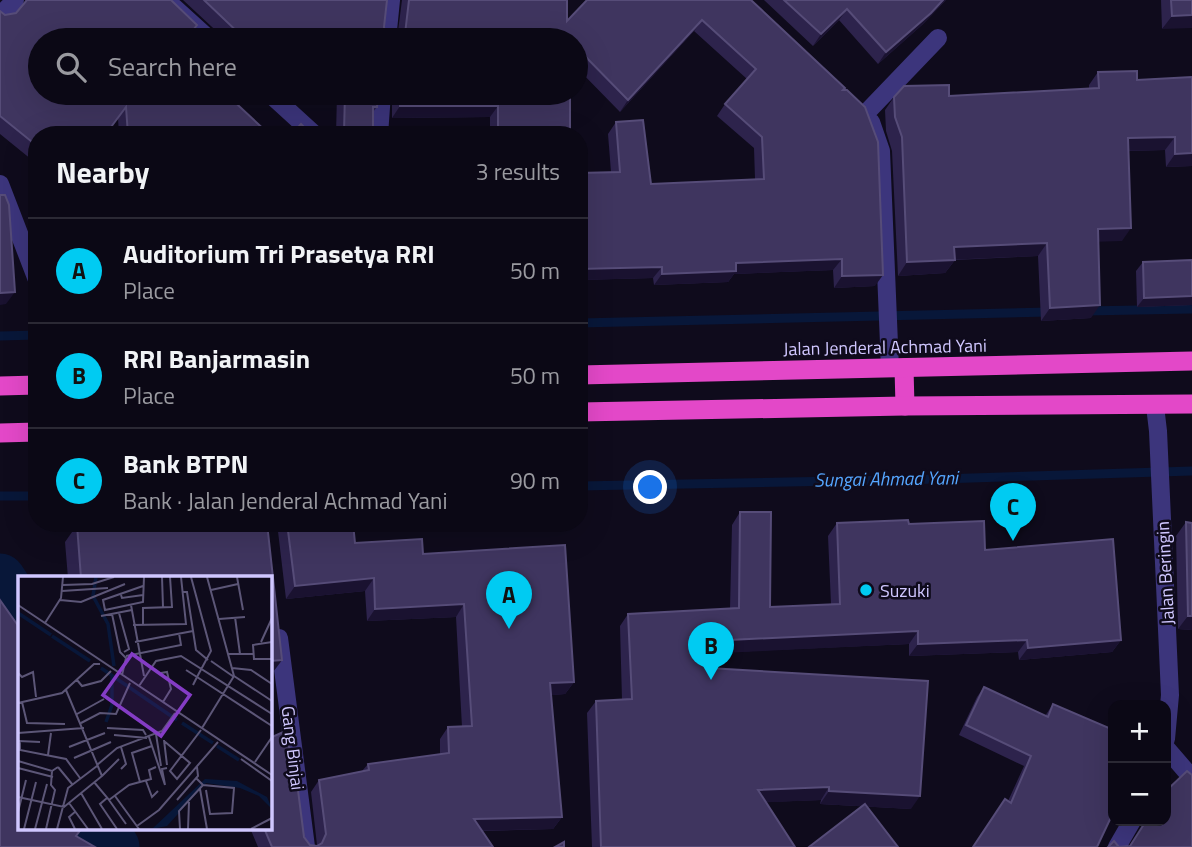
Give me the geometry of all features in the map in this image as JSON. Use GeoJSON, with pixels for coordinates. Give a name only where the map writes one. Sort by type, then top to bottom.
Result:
{"type":"FeatureCollection","features":[{"type":"Feature","properties":{"kind":"highway","name":"Jalan Jenderal Achmad Yani"},"geometry":{"type":"LineString","coordinates":[[588,375],[1192,361]]}},
{"type":"Feature","properties":{"kind":"highway"},"geometry":{"type":"LineString","coordinates":[[897,368],[905,406]]}},
{"type":"Feature","properties":{"kind":"highway"},"geometry":{"type":"LineString","coordinates":[[0,386],[28,386]]}},
{"type":"Feature","properties":{"kind":"highway"},"geometry":{"type":"LineString","coordinates":[[588,412],[1192,404]]}},
{"type":"Feature","properties":{"kind":"highway"},"geometry":{"type":"LineString","coordinates":[[0,433],[28,432]]}},
{"type":"Feature","properties":{"kind":"street"},"geometry":{"type":"LineString","coordinates":[[0,16],[15,0]]}},
{"type":"Feature","properties":{"kind":"street"},"geometry":{"type":"LineString","coordinates":[[166,0],[197,28]]}},
{"type":"Feature","properties":{"kind":"street"},"geometry":{"type":"LineString","coordinates":[[388,28],[391,0]]}},
{"type":"Feature","properties":{"kind":"street"},"geometry":{"type":"LineString","coordinates":[[897,368],[888,330],[881,151],[862,107],[937,38]]}},
{"type":"Feature","properties":{"kind":"street"},"geometry":{"type":"LineString","coordinates":[[282,105],[305,126]]}},
{"type":"Feature","properties":{"kind":"street"},"geometry":{"type":"LineString","coordinates":[[380,126],[382,105]]}},
{"type":"Feature","properties":{"kind":"street"},"geometry":{"type":"LineString","coordinates":[[0,184],[28,257]]}},
{"type":"Feature","properties":{"kind":"street","name":"Jalan Beringin"},"geometry":{"type":"LineString","coordinates":[[1155,406],[1170,700]]}},
{"type":"Feature","properties":{"kind":"street","name":"Gang Binjai"},"geometry":{"type":"LineString","coordinates":[[277,620],[306,847]]}},
{"type":"Feature","properties":{"kind":"street"},"geometry":{"type":"LineString","coordinates":[[1171,754],[1192,778]]}},
{"type":"Feature","properties":{"kind":"street"},"geometry":{"type":"LineString","coordinates":[[1117,847],[1129,826]]}},
{"type":"Feature","properties":{"kind":"building"},"geometry":{"type":"Polygon","coordinates":[[[27,0],[171,0],[197,25],[195,28],[28,28],[28,105],[238,105],[260,126],[127,126],[126,107],[112,126],[28,126],[28,139],[0,116],[0,11],[5,15],[16,13],[27,0]]]}},
{"type":"Feature","properties":{"kind":"building"},"geometry":{"type":"Polygon","coordinates":[[[204,0],[387,0],[384,28],[233,28],[204,0]]]}},
{"type":"Feature","properties":{"kind":"building"},"geometry":{"type":"Polygon","coordinates":[[[409,0],[567,0],[567,21],[587,0],[751,0],[845,88],[843,90],[847,90],[865,107],[878,142],[883,275],[842,276],[842,259],[736,263],[736,271],[662,274],[662,267],[588,269],[588,173],[620,172],[616,122],[643,120],[651,184],[764,179],[762,137],[725,104],[756,69],[702,20],[628,100],[588,59],[588,28],[406,28],[409,0]]]}},
{"type":"Feature","properties":{"kind":"building"},"geometry":{"type":"Polygon","coordinates":[[[784,0],[943,0],[886,52],[847,9],[821,34],[784,0]]]}},
{"type":"Feature","properties":{"kind":"building"},"geometry":{"type":"Polygon","coordinates":[[[1171,0],[1192,0],[1192,15],[1172,16],[1171,0]]]}},
{"type":"Feature","properties":{"kind":"building"},"geometry":{"type":"Polygon","coordinates":[[[1137,71],[1137,80],[1192,77],[1192,153],[1175,154],[1175,137],[1128,138],[1131,228],[1098,229],[1100,305],[1050,308],[1047,243],[954,247],[955,260],[907,262],[902,137],[895,117],[894,97],[904,86],[949,85],[949,96],[1099,88],[1098,72],[1137,71]]]}},
{"type":"Feature","properties":{"kind":"building"},"geometry":{"type":"Polygon","coordinates":[[[345,105],[377,105],[373,107],[373,126],[344,126],[345,105]]]}},
{"type":"Feature","properties":{"kind":"building"},"geometry":{"type":"Polygon","coordinates":[[[570,105],[570,126],[498,126],[498,106],[400,106],[570,105]]]}},
{"type":"Feature","properties":{"kind":"building"},"geometry":{"type":"Polygon","coordinates":[[[0,195],[5,195],[9,205],[15,292],[0,293],[0,195]]]}},
{"type":"Feature","properties":{"kind":"building"},"geometry":{"type":"Polygon","coordinates":[[[1192,260],[1192,296],[1144,298],[1143,262],[1192,260]]]}},
{"type":"Feature","properties":{"kind":"building"},"geometry":{"type":"Polygon","coordinates":[[[740,512],[771,512],[770,607],[840,604],[837,523],[984,521],[985,550],[1113,539],[1121,640],[1028,648],[1027,640],[918,644],[918,631],[709,641],[709,668],[928,681],[920,796],[829,791],[829,787],[758,790],[795,847],[601,847],[596,701],[632,699],[628,614],[739,608],[740,512]]]}},
{"type":"Feature","properties":{"kind":"building"},"geometry":{"type":"Polygon","coordinates":[[[1186,522],[1192,523],[1192,616],[1188,616],[1186,522]]]}},
{"type":"Feature","properties":{"kind":"building"},"geometry":{"type":"Polygon","coordinates":[[[78,532],[268,532],[282,660],[271,661],[271,576],[81,576],[78,532]]]}},
{"type":"Feature","properties":{"kind":"building"},"geometry":{"type":"Polygon","coordinates":[[[288,532],[354,532],[355,543],[422,539],[423,554],[565,545],[574,682],[550,683],[562,817],[474,819],[493,847],[272,847],[265,830],[271,830],[271,738],[283,732],[294,759],[304,837],[310,845],[317,846],[322,843],[326,834],[319,780],[369,770],[368,764],[449,753],[448,727],[472,726],[464,604],[375,609],[374,578],[295,586],[288,532]]]}},
{"type":"Feature","properties":{"kind":"building"},"geometry":{"type":"Polygon","coordinates":[[[0,600],[18,626],[18,830],[80,830],[76,836],[95,847],[0,847],[0,600]]]}},
{"type":"Feature","properties":{"kind":"building"},"geometry":{"type":"Polygon","coordinates":[[[984,687],[1048,717],[1053,704],[1108,728],[1108,824],[1097,847],[973,847],[1005,799],[1011,803],[1031,756],[966,725],[984,687]]]}},
{"type":"Feature","properties":{"kind":"building"},"geometry":{"type":"Polygon","coordinates":[[[1187,771],[1192,775],[1192,847],[1119,847],[1130,846],[1143,826],[1171,826],[1171,786],[1187,771]]]}},
{"type":"Feature","properties":{"kind":"building"},"geometry":{"type":"Polygon","coordinates":[[[865,804],[898,847],[809,847],[865,804]]]}},
{"type":"Feature","properties":{"kind":"building"},"geometry":{"type":"Polygon","coordinates":[[[1114,841],[1119,847],[1108,847],[1114,841]]]}},
{"type":"Feature","properties":{"kind":"waterway","name":"Sungai Ahmad Yani"},"geometry":{"type":"LineString","coordinates":[[1085,311],[1192,309]]}},
{"type":"Feature","properties":{"kind":"waterway","name":"Sungai Ahmad Yani"},"geometry":{"type":"LineString","coordinates":[[588,323],[1050,312]]}},
{"type":"Feature","properties":{"kind":"waterway","name":"Sungai Ahmad Yani"},"geometry":{"type":"LineString","coordinates":[[0,336],[28,335]]}},
{"type":"Feature","properties":{"kind":"waterway","name":"Sungai Ahmad Yani"},"geometry":{"type":"LineString","coordinates":[[588,486],[1192,471]]}},
{"type":"Feature","properties":{"kind":"waterway","name":"Sungai Ahmad Yani"},"geometry":{"type":"LineString","coordinates":[[0,496],[28,496]]}},
{"type":"Feature","properties":{"kind":"waterway"},"geometry":{"type":"LineString","coordinates":[[0,579],[18,606]]}},
{"type":"Feature","properties":{"kind":"waterway"},"geometry":{"type":"LineString","coordinates":[[102,830],[114,847]]}},
{"type":"Feature","properties":{"kind":"place","name":"Bank BTPN"},"geometry":{"type":"Point","coordinates":[1013,541]}},
{"type":"Feature","properties":{"kind":"place","name":"Suzuki"},"geometry":{"type":"Point","coordinates":[866,590]}},
{"type":"Feature","properties":{"kind":"place","name":"Auditorium Tri Prasetya RRI"},"geometry":{"type":"Point","coordinates":[509,629]}},
{"type":"Feature","properties":{"kind":"place","name":"RRI Banjarmasin"},"geometry":{"type":"Point","coordinates":[711,680]}}]}
